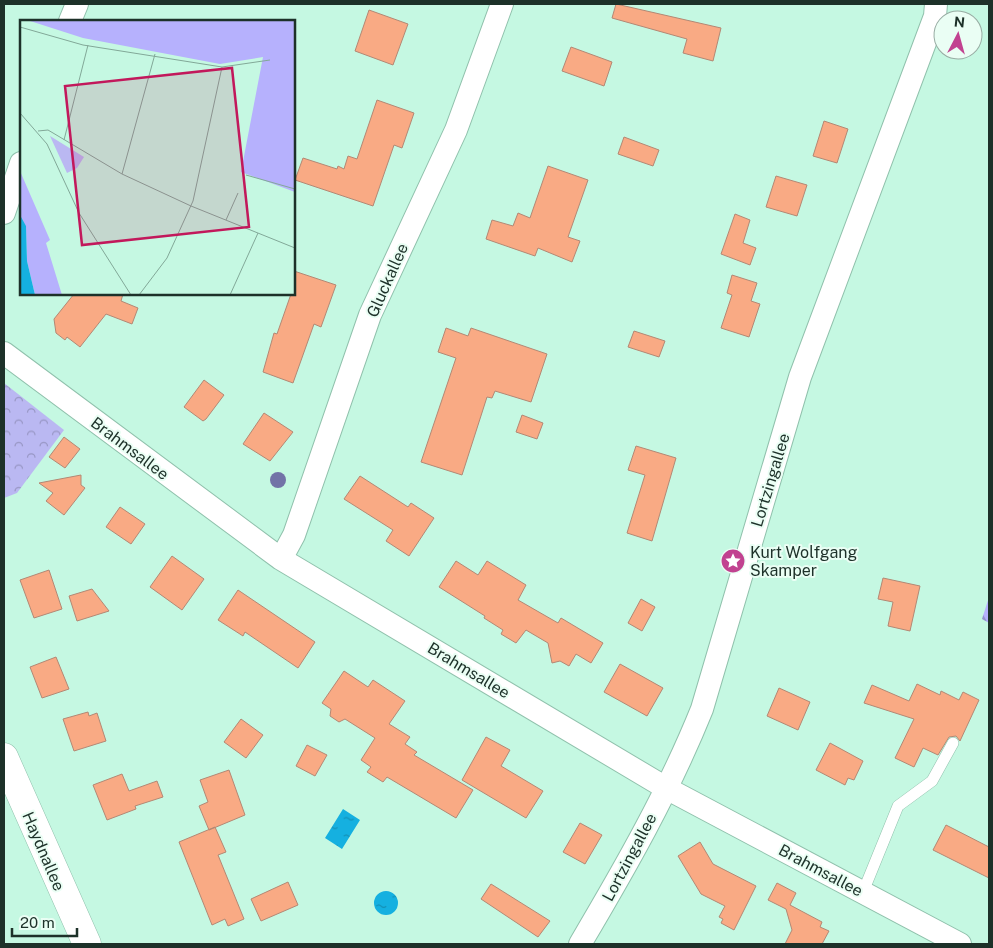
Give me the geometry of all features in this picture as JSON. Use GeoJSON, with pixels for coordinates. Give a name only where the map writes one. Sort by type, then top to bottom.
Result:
{"type":"FeatureCollection","features":[{"type":"Feature","properties":{"kind":"street"},"geometry":{"type":"LineString","coordinates":[[70,20],[76,4]]}},
{"type":"Feature","properties":{"kind":"street","name":"Gluckallee"},"geometry":{"type":"LineString","coordinates":[[282,559],[294,535],[370,315],[456,130],[502,4]]}},
{"type":"Feature","properties":{"kind":"street","name":"Lortzingallee"},"geometry":{"type":"LineString","coordinates":[[580,944],[614,887],[681,760],[702,709],[800,377],[935,16],[936,4]]}},
{"type":"Feature","properties":{"kind":"street"},"geometry":{"type":"LineString","coordinates":[[4,213],[20,166]]}},
{"type":"Feature","properties":{"kind":"street","name":"Brahmsallee"},"geometry":{"type":"LineString","coordinates":[[4,353],[229,522],[282,559],[666,788],[960,944]]}},
{"type":"Feature","properties":{"kind":"street","name":"Haydnallee"},"geometry":{"type":"LineString","coordinates":[[4,758],[87,944]]}},
{"type":"Feature","properties":{"kind":"lane"},"geometry":{"type":"LineString","coordinates":[[863,892],[898,806],[932,781],[953,743]]}},
{"type":"Feature","properties":{"kind":"green space"},"geometry":{"type":"Polygon","coordinates":[[[4,383],[64,430],[17,493],[4,498],[4,383]]]}},
{"type":"Feature","properties":{"kind":"green space"},"geometry":{"type":"Polygon","coordinates":[[[989,597],[989,623],[982,619],[989,597]]]}},
{"type":"Feature","properties":{"kind":"water"},"geometry":{"type":"Polygon","coordinates":[[[343,809],[360,820],[342,849],[325,838],[343,809]]]}},
{"type":"Feature","properties":{"kind":"water"},"geometry":{"type":"Polygon","coordinates":[[[386,891],[391,892],[397,898],[397,908],[391,914],[386,915],[381,914],[375,908],[374,903],[375,898],[381,892],[386,891]]]}},
{"type":"Feature","properties":{"kind":"building"},"geometry":{"type":"Polygon","coordinates":[[[616,4],[721,28],[713,61],[683,53],[687,39],[612,18],[616,4]]]}},
{"type":"Feature","properties":{"kind":"building"},"geometry":{"type":"Polygon","coordinates":[[[369,10],[408,24],[393,65],[355,51],[369,10]]]}},
{"type":"Feature","properties":{"kind":"building"},"geometry":{"type":"Polygon","coordinates":[[[571,47],[612,62],[604,86],[562,71],[571,47]]]}},
{"type":"Feature","properties":{"kind":"building"},"geometry":{"type":"Polygon","coordinates":[[[377,100],[414,113],[402,148],[394,145],[373,206],[295,180],[303,158],[337,169],[338,166],[344,169],[348,156],[357,159],[377,100]]]}},
{"type":"Feature","properties":{"kind":"building"},"geometry":{"type":"Polygon","coordinates":[[[824,121],[848,129],[837,163],[813,156],[824,121]]]}},
{"type":"Feature","properties":{"kind":"building"},"geometry":{"type":"Polygon","coordinates":[[[624,137],[659,150],[653,166],[618,154],[624,137]]]}},
{"type":"Feature","properties":{"kind":"building"},"geometry":{"type":"Polygon","coordinates":[[[548,166],[588,180],[568,237],[580,241],[572,262],[538,248],[535,256],[486,239],[492,220],[513,226],[518,213],[530,218],[548,166]]]}},
{"type":"Feature","properties":{"kind":"building"},"geometry":{"type":"Polygon","coordinates":[[[776,176],[807,185],[797,216],[766,207],[776,176]]]}},
{"type":"Feature","properties":{"kind":"building"},"geometry":{"type":"Polygon","coordinates":[[[735,214],[750,220],[743,243],[756,248],[750,265],[721,254],[735,214]]]}},
{"type":"Feature","properties":{"kind":"building"},"geometry":{"type":"Polygon","coordinates":[[[295,271],[336,285],[321,327],[314,324],[293,383],[263,372],[274,333],[277,334],[291,295],[295,295],[295,271]]]}},
{"type":"Feature","properties":{"kind":"building"},"geometry":{"type":"Polygon","coordinates":[[[732,275],[757,283],[751,301],[760,304],[749,337],[721,328],[732,295],[727,293],[732,275]]]}},
{"type":"Feature","properties":{"kind":"building"},"geometry":{"type":"Polygon","coordinates":[[[73,295],[123,295],[121,301],[138,308],[132,324],[106,314],[80,347],[67,337],[65,340],[56,333],[54,319],[73,295]]]}},
{"type":"Feature","properties":{"kind":"building"},"geometry":{"type":"Polygon","coordinates":[[[446,328],[468,336],[471,328],[547,354],[531,402],[495,391],[492,398],[487,397],[462,475],[421,462],[456,358],[438,352],[446,328]]]}},
{"type":"Feature","properties":{"kind":"building"},"geometry":{"type":"Polygon","coordinates":[[[634,331],[665,341],[659,357],[628,347],[634,331]]]}},
{"type":"Feature","properties":{"kind":"building"},"geometry":{"type":"Polygon","coordinates":[[[204,380],[224,395],[203,421],[184,407],[204,380]]]}},
{"type":"Feature","properties":{"kind":"building"},"geometry":{"type":"Polygon","coordinates":[[[264,413],[293,432],[270,461],[243,444],[264,413]]]}},
{"type":"Feature","properties":{"kind":"building"},"geometry":{"type":"Polygon","coordinates":[[[522,415],[543,423],[537,439],[516,432],[522,415]]]}},
{"type":"Feature","properties":{"kind":"building"},"geometry":{"type":"Polygon","coordinates":[[[64,437],[80,449],[65,468],[49,457],[64,437]]]}},
{"type":"Feature","properties":{"kind":"building"},"geometry":{"type":"Polygon","coordinates":[[[636,446],[676,458],[652,541],[627,533],[645,475],[628,470],[636,446]]]}},
{"type":"Feature","properties":{"kind":"building"},"geometry":{"type":"Polygon","coordinates":[[[81,475],[81,485],[85,488],[64,515],[46,501],[53,493],[39,483],[81,475]]]}},
{"type":"Feature","properties":{"kind":"building"},"geometry":{"type":"Polygon","coordinates":[[[360,476],[408,507],[411,503],[434,518],[409,556],[386,541],[393,530],[344,499],[360,476]]]}},
{"type":"Feature","properties":{"kind":"building"},"geometry":{"type":"Polygon","coordinates":[[[120,507],[145,524],[131,544],[106,527],[120,507]]]}},
{"type":"Feature","properties":{"kind":"building"},"geometry":{"type":"Polygon","coordinates":[[[172,556],[204,579],[182,610],[150,587],[172,556]]]}},
{"type":"Feature","properties":{"kind":"building"},"geometry":{"type":"Polygon","coordinates":[[[456,561],[478,575],[487,561],[526,585],[518,600],[558,623],[561,618],[603,643],[591,663],[576,654],[569,666],[560,661],[552,663],[548,643],[526,630],[516,643],[501,634],[503,630],[484,618],[485,616],[439,587],[456,561]]]}},
{"type":"Feature","properties":{"kind":"building"},"geometry":{"type":"Polygon","coordinates":[[[49,570],[62,609],[34,618],[20,580],[49,570]]]}},
{"type":"Feature","properties":{"kind":"building"},"geometry":{"type":"Polygon","coordinates":[[[883,578],[920,586],[910,631],[888,626],[893,602],[878,599],[883,578]]]}},
{"type":"Feature","properties":{"kind":"building"},"geometry":{"type":"Polygon","coordinates":[[[92,589],[109,611],[77,621],[69,596],[92,589]]]}},
{"type":"Feature","properties":{"kind":"building"},"geometry":{"type":"Polygon","coordinates":[[[238,590],[315,642],[298,668],[245,632],[243,636],[218,620],[238,590]]]}},
{"type":"Feature","properties":{"kind":"building"},"geometry":{"type":"Polygon","coordinates":[[[641,599],[655,607],[642,631],[628,623],[641,599]]]}},
{"type":"Feature","properties":{"kind":"building"},"geometry":{"type":"Polygon","coordinates":[[[56,657],[69,689],[42,698],[30,667],[56,657]]]}},
{"type":"Feature","properties":{"kind":"building"},"geometry":{"type":"Polygon","coordinates":[[[620,664],[663,688],[647,716],[604,692],[620,664]]]}},
{"type":"Feature","properties":{"kind":"building"},"geometry":{"type":"Polygon","coordinates":[[[344,671],[368,687],[373,680],[405,701],[389,724],[410,737],[405,744],[417,752],[414,755],[473,790],[456,818],[387,777],[383,782],[367,772],[371,767],[361,760],[375,738],[345,719],[339,722],[330,716],[331,709],[322,703],[344,671]]]}},
{"type":"Feature","properties":{"kind":"building"},"geometry":{"type":"Polygon","coordinates":[[[917,684],[940,695],[941,691],[959,700],[963,692],[979,700],[960,741],[956,736],[949,737],[938,755],[923,748],[914,767],[895,758],[914,719],[864,703],[872,685],[909,701],[917,684]]]}},
{"type":"Feature","properties":{"kind":"building"},"geometry":{"type":"Polygon","coordinates":[[[779,688],[810,702],[798,730],[767,716],[779,688]]]}},
{"type":"Feature","properties":{"kind":"building"},"geometry":{"type":"Polygon","coordinates":[[[88,712],[89,716],[97,713],[106,741],[74,751],[63,719],[88,712]]]}},
{"type":"Feature","properties":{"kind":"building"},"geometry":{"type":"Polygon","coordinates":[[[241,719],[263,735],[246,758],[224,742],[241,719]]]}},
{"type":"Feature","properties":{"kind":"building"},"geometry":{"type":"Polygon","coordinates":[[[486,737],[510,750],[501,766],[543,791],[526,818],[462,780],[486,737]]]}},
{"type":"Feature","properties":{"kind":"building"},"geometry":{"type":"Polygon","coordinates":[[[830,743],[863,761],[854,780],[848,778],[845,785],[816,770],[830,743]]]}},
{"type":"Feature","properties":{"kind":"building"},"geometry":{"type":"Polygon","coordinates":[[[307,745],[327,755],[315,776],[296,766],[307,745]]]}},
{"type":"Feature","properties":{"kind":"building"},"geometry":{"type":"Polygon","coordinates":[[[229,770],[245,815],[209,830],[199,806],[208,802],[200,780],[229,770]]]}},
{"type":"Feature","properties":{"kind":"building"},"geometry":{"type":"Polygon","coordinates":[[[122,774],[129,791],[157,781],[163,797],[135,806],[136,809],[107,820],[93,785],[122,774]]]}},
{"type":"Feature","properties":{"kind":"building"},"geometry":{"type":"Polygon","coordinates":[[[580,823],[602,835],[585,864],[563,852],[580,823]]]}},
{"type":"Feature","properties":{"kind":"building"},"geometry":{"type":"Polygon","coordinates":[[[946,825],[989,847],[989,878],[933,850],[946,825]]]}},
{"type":"Feature","properties":{"kind":"building"},"geometry":{"type":"Polygon","coordinates":[[[215,827],[226,852],[218,855],[244,919],[228,926],[225,919],[212,925],[179,842],[215,827]]]}},
{"type":"Feature","properties":{"kind":"building"},"geometry":{"type":"Polygon","coordinates":[[[700,842],[713,864],[756,886],[734,930],[721,923],[723,919],[719,917],[725,906],[701,894],[678,856],[700,842]]]}},
{"type":"Feature","properties":{"kind":"building"},"geometry":{"type":"Polygon","coordinates":[[[288,882],[298,905],[261,921],[251,899],[288,882]]]}},
{"type":"Feature","properties":{"kind":"building"},"geometry":{"type":"Polygon","coordinates":[[[777,883],[796,893],[790,905],[822,922],[820,927],[829,931],[822,944],[785,944],[792,930],[786,909],[768,900],[777,883]]]}},
{"type":"Feature","properties":{"kind":"building"},"geometry":{"type":"Polygon","coordinates":[[[491,884],[550,921],[538,937],[481,899],[491,884]]]}},
{"type":"Feature","properties":{"kind":"place","name":"Kurt Wolfgang Skamper"},"geometry":{"type":"Point","coordinates":[733,561]}}]}
